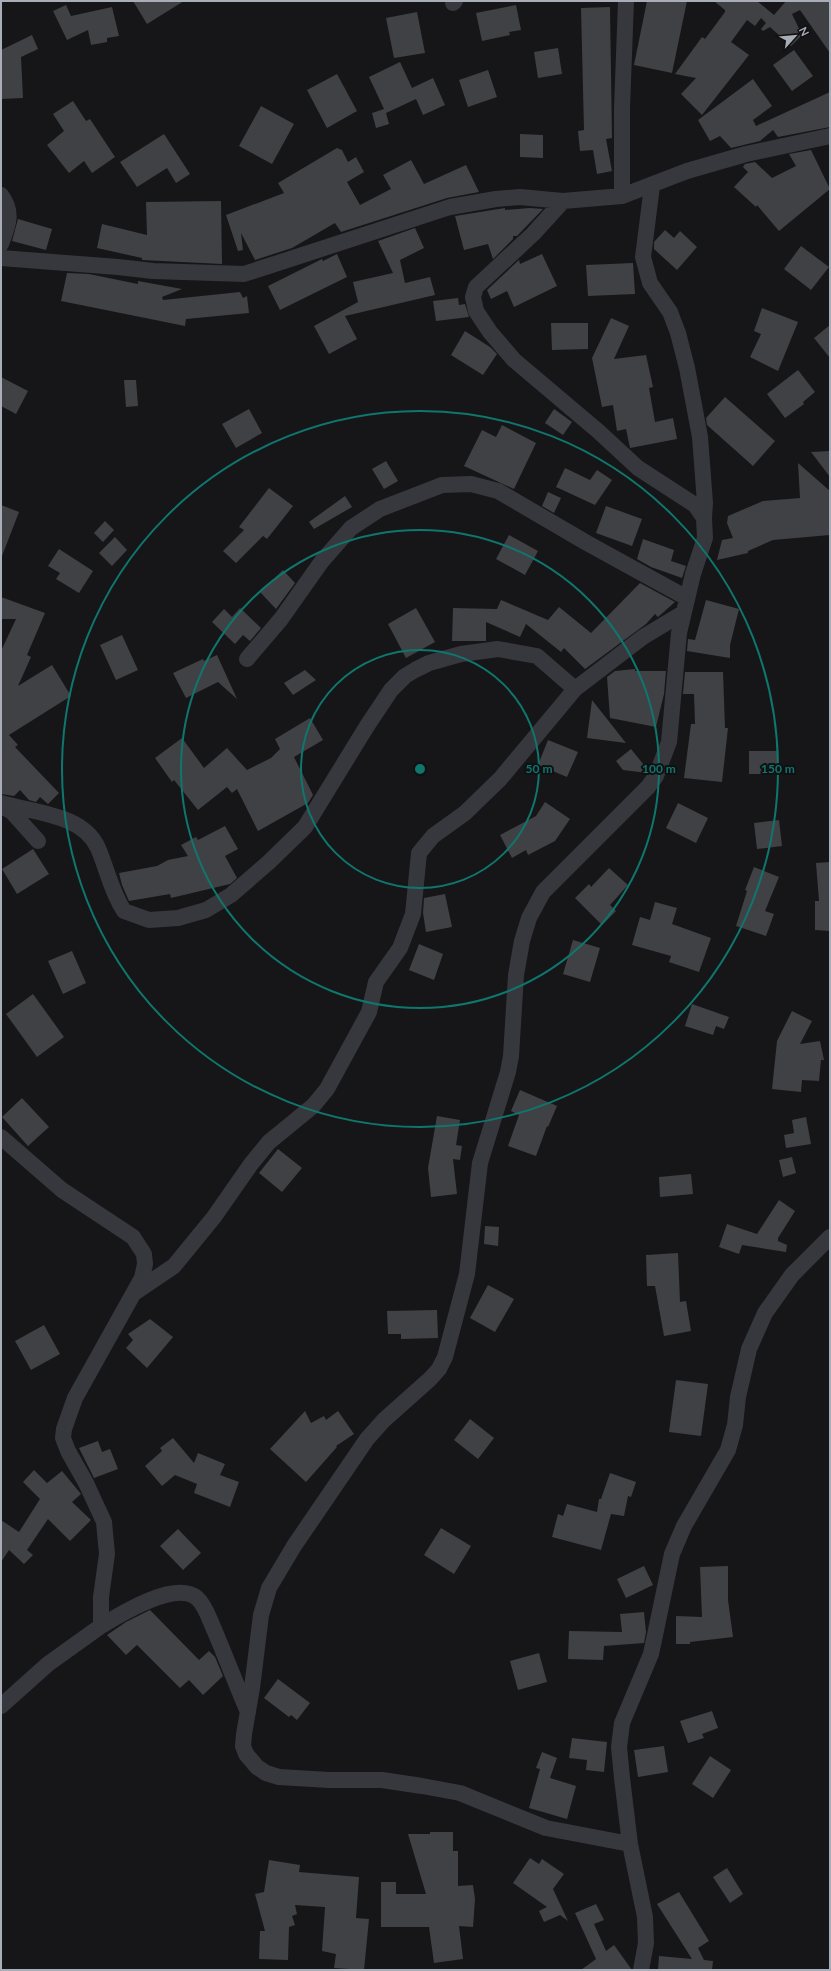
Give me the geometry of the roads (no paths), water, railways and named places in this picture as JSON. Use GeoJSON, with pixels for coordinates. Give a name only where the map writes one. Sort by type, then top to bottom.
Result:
{"type":"FeatureCollection","features":[{"type":"Feature","properties":{"kind":"street"},"geometry":{"type":"LineString","coordinates":[[622,196],[623,70],[626,1]]}},
{"type":"Feature","properties":{"kind":"street"},"geometry":{"type":"LineString","coordinates":[[1,258],[110,266],[153,271],[244,274],[450,207],[496,199],[520,197],[562,201],[622,196],[652,186],[687,171],[746,154],[830,136]]}},
{"type":"Feature","properties":{"kind":"street"},"geometry":{"type":"LineString","coordinates":[[630,1844],[546,1828],[460,1794],[422,1786],[382,1780],[329,1780],[279,1777],[266,1773],[251,1761],[243,1746],[261,1615],[269,1588],[294,1546],[367,1440],[384,1420],[430,1379],[439,1368],[444,1356],[467,1274],[480,1163],[508,1072],[511,1056],[516,975],[522,941],[529,918],[543,892],[635,802],[656,776],[665,758],[669,742],[679,633],[685,606],[705,538],[705,503],[700,437],[687,368],[678,333],[670,312],[650,283],[642,257],[652,186]]}},
{"type":"Feature","properties":{"kind":"street"},"geometry":{"type":"LineString","coordinates":[[1,195],[8,204],[8,224],[1,244]]}},
{"type":"Feature","properties":{"kind":"street"},"geometry":{"type":"LineString","coordinates":[[562,201],[533,234],[476,287],[473,297],[476,311],[490,332],[514,360],[598,431],[638,468],[695,505],[704,518]]}},
{"type":"Feature","properties":{"kind":"street"},"geometry":{"type":"LineString","coordinates":[[247,659],[281,619],[322,561],[351,528],[380,509],[442,485],[471,484],[498,491],[586,543],[685,606]]}},
{"type":"Feature","properties":{"kind":"street"},"geometry":{"type":"LineString","coordinates":[[134,1293],[174,1266],[214,1218],[251,1164],[269,1142],[313,1106],[327,1089],[368,1012],[376,982],[400,948],[413,914],[419,853],[433,836],[465,813],[500,779],[575,689],[685,606]]}},
{"type":"Feature","properties":{"kind":"street"},"geometry":{"type":"LineString","coordinates":[[1,804],[63,818],[85,829],[98,847],[112,888],[124,911],[149,920],[178,918],[206,910],[231,895],[269,862],[305,827],[391,690],[405,676],[415,670],[428,663],[461,654],[498,649],[538,656],[575,689]]}},
{"type":"Feature","properties":{"kind":"street"},"geometry":{"type":"LineString","coordinates":[[1,804],[12,812],[38,841]]}},
{"type":"Feature","properties":{"kind":"street"},"geometry":{"type":"LineString","coordinates":[[1,1137],[62,1190],[133,1237],[144,1254],[145,1264],[142,1278],[75,1398],[64,1429],[63,1438],[68,1451],[86,1483],[104,1522],[107,1554],[101,1597],[101,1626]]}},
{"type":"Feature","properties":{"kind":"street"},"geometry":{"type":"LineString","coordinates":[[640,1970],[646,1943],[645,1917],[630,1844],[620,1755],[622,1723],[650,1654],[672,1554],[684,1526],[728,1450],[735,1425],[743,1368],[749,1349],[765,1313],[792,1275],[830,1237]]}},
{"type":"Feature","properties":{"kind":"street"},"geometry":{"type":"LineString","coordinates":[[1,1706],[48,1664],[101,1626],[122,1613],[147,1601],[164,1596],[187,1594],[197,1598],[204,1608],[248,1712]]}}]}
